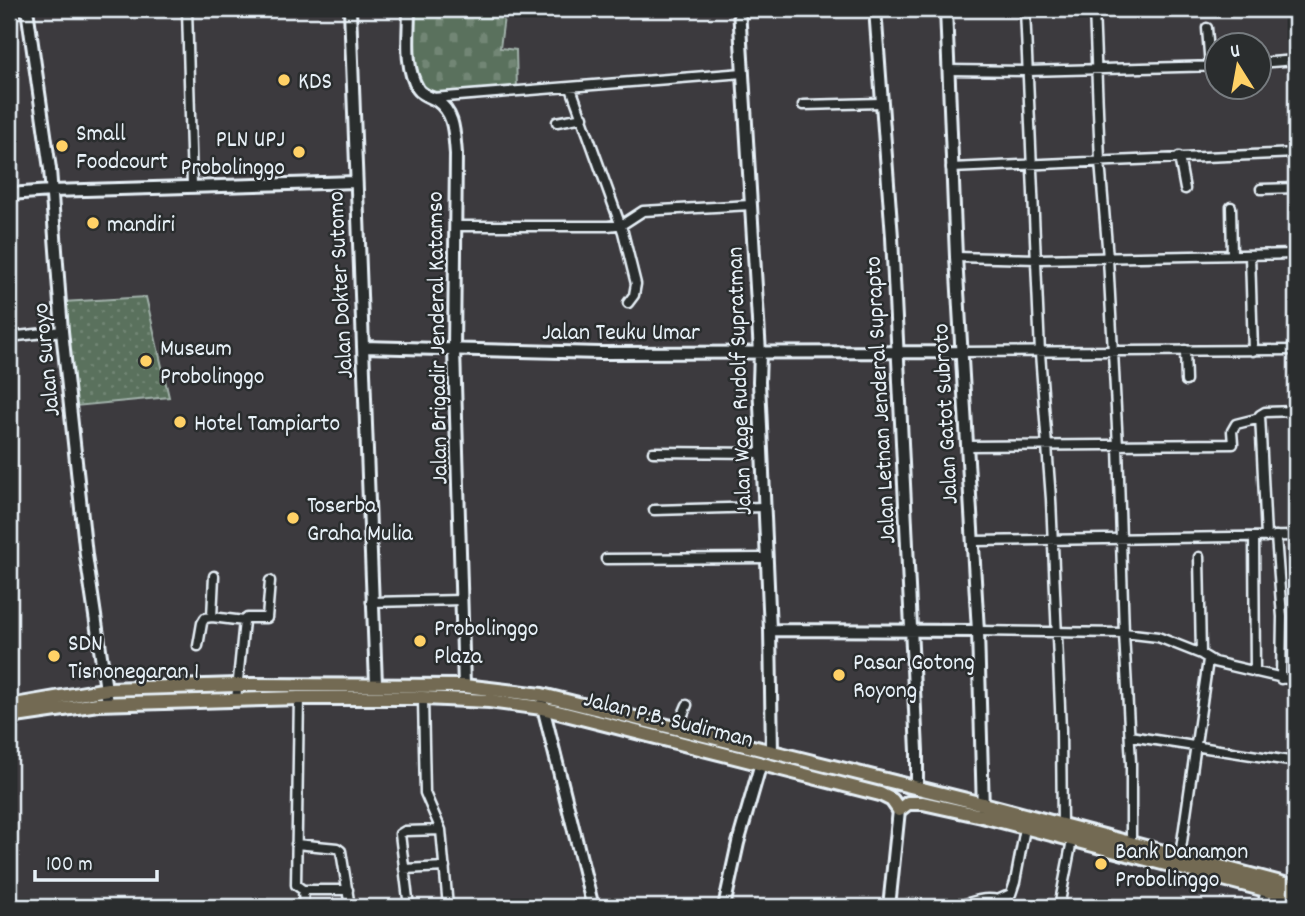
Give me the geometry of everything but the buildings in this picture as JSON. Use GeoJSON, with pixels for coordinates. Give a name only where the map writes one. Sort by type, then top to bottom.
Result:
{"type":"FeatureCollection","features":[{"type":"Feature","properties":{"kind":"main road","name":"Jalan P.B. Sudirman"},"geometry":{"type":"LineString","coordinates":[[14,711],[103,704],[236,699],[376,684],[464,686],[677,729],[772,752],[917,789],[1065,834],[1296,898]]}},
{"type":"Feature","properties":{"kind":"main road","name":"Jalan P.B. Sudirman"},"geometry":{"type":"LineString","coordinates":[[14,711],[103,689],[237,685],[299,692],[542,702],[880,794],[892,800],[899,810],[914,802],[983,810],[1025,828],[1131,844],[1296,887]]}},
{"type":"Feature","properties":{"kind":"street","name":"Jalan Suroyo"},"geometry":{"type":"LineString","coordinates":[[27,9],[51,191],[62,331],[101,666],[103,704]]}},
{"type":"Feature","properties":{"kind":"street"},"geometry":{"type":"LineString","coordinates":[[187,9],[192,186]]}},
{"type":"Feature","properties":{"kind":"street","name":"Jalan Dokter Sutomo"},"geometry":{"type":"LineString","coordinates":[[350,9],[376,684]]}},
{"type":"Feature","properties":{"kind":"street","name":"Jalan Brigadir Jenderal Katamso"},"geometry":{"type":"LineString","coordinates":[[409,9],[409,55],[419,91],[439,99],[450,115],[454,127],[454,350],[464,686]]}},
{"type":"Feature","properties":{"kind":"street","name":"Jalan Wage Rudolf Supratman"},"geometry":{"type":"LineString","coordinates":[[739,9],[761,353],[772,752]]}},
{"type":"Feature","properties":{"kind":"street","name":"Jalan Letnan Jenderal Suprapto"},"geometry":{"type":"LineString","coordinates":[[875,9],[899,354],[917,789]]}},
{"type":"Feature","properties":{"kind":"street","name":"Jalan Gatot Subroto"},"geometry":{"type":"LineString","coordinates":[[946,9],[951,167],[978,631],[983,810]]}},
{"type":"Feature","properties":{"kind":"street"},"geometry":{"type":"LineString","coordinates":[[1024,9],[1040,353],[1048,445],[1065,834],[1059,907]]}},
{"type":"Feature","properties":{"kind":"street"},"geometry":{"type":"LineString","coordinates":[[1094,9],[1100,161],[1118,446],[1130,736],[1131,844]]}},
{"type":"Feature","properties":{"kind":"street"},"geometry":{"type":"LineString","coordinates":[[1292,9],[1296,43]]}},
{"type":"Feature","properties":{"kind":"street"},"geometry":{"type":"LineString","coordinates":[[1274,62],[1296,60]]}},
{"type":"Feature","properties":{"kind":"street"},"geometry":{"type":"LineString","coordinates":[[948,70],[1204,67]]}},
{"type":"Feature","properties":{"kind":"street"},"geometry":{"type":"LineString","coordinates":[[439,99],[743,73]]}},
{"type":"Feature","properties":{"kind":"street"},"geometry":{"type":"LineString","coordinates":[[575,88],[583,117],[624,223],[636,284],[634,295],[628,303]]}},
{"type":"Feature","properties":{"kind":"street"},"geometry":{"type":"LineString","coordinates":[[803,105],[881,103]]}},
{"type":"Feature","properties":{"kind":"street"},"geometry":{"type":"LineString","coordinates":[[557,122],[583,117]]}},
{"type":"Feature","properties":{"kind":"street"},"geometry":{"type":"LineString","coordinates":[[951,167],[1296,153]]}},
{"type":"Feature","properties":{"kind":"street"},"geometry":{"type":"LineString","coordinates":[[1179,157],[1185,190]]}},
{"type":"Feature","properties":{"kind":"street"},"geometry":{"type":"LineString","coordinates":[[9,194],[356,182]]}},
{"type":"Feature","properties":{"kind":"street"},"geometry":{"type":"LineString","coordinates":[[1261,189],[1296,188]]}},
{"type":"Feature","properties":{"kind":"street"},"geometry":{"type":"LineString","coordinates":[[455,226],[571,228],[624,223],[643,211],[751,205]]}},
{"type":"Feature","properties":{"kind":"street"},"geometry":{"type":"LineString","coordinates":[[1231,207],[1232,256]]}},
{"type":"Feature","properties":{"kind":"street"},"geometry":{"type":"LineString","coordinates":[[956,257],[1037,259],[1296,254]]}},
{"type":"Feature","properties":{"kind":"street"},"geometry":{"type":"LineString","coordinates":[[1250,255],[1253,351]]}},
{"type":"Feature","properties":{"kind":"street"},"geometry":{"type":"LineString","coordinates":[[9,337],[62,331]]}},
{"type":"Feature","properties":{"kind":"street","name":"Jalan Teuku Umar"},"geometry":{"type":"LineString","coordinates":[[363,347],[761,353],[962,352]]}},
{"type":"Feature","properties":{"kind":"street"},"geometry":{"type":"LineString","coordinates":[[1185,350],[1186,381]]}},
{"type":"Feature","properties":{"kind":"street"},"geometry":{"type":"LineString","coordinates":[[962,352],[1296,350]]}},
{"type":"Feature","properties":{"kind":"street"},"geometry":{"type":"LineString","coordinates":[[1266,537],[1261,413],[1296,411]]}},
{"type":"Feature","properties":{"kind":"street"},"geometry":{"type":"LineString","coordinates":[[967,446],[1233,444],[1232,431],[1236,424],[1260,418]]}},
{"type":"Feature","properties":{"kind":"street"},"geometry":{"type":"LineString","coordinates":[[653,452],[763,453]]}},
{"type":"Feature","properties":{"kind":"street"},"geometry":{"type":"LineString","coordinates":[[654,510],[764,507]]}},
{"type":"Feature","properties":{"kind":"street"},"geometry":{"type":"LineString","coordinates":[[1276,536],[1282,617],[1281,678]]}},
{"type":"Feature","properties":{"kind":"street"},"geometry":{"type":"LineString","coordinates":[[973,541],[1296,536]]}},
{"type":"Feature","properties":{"kind":"street"},"geometry":{"type":"LineString","coordinates":[[1254,537],[1255,672]]}},
{"type":"Feature","properties":{"kind":"street"},"geometry":{"type":"LineString","coordinates":[[1180,856],[1197,747],[1205,657],[1199,557]]}},
{"type":"Feature","properties":{"kind":"street"},"geometry":{"type":"LineString","coordinates":[[606,559],[767,558]]}},
{"type":"Feature","properties":{"kind":"street"},"geometry":{"type":"LineString","coordinates":[[212,617],[214,576]]}},
{"type":"Feature","properties":{"kind":"street"},"geometry":{"type":"LineString","coordinates":[[198,646],[205,618],[244,621],[247,618],[267,618],[271,581]]}},
{"type":"Feature","properties":{"kind":"street"},"geometry":{"type":"LineString","coordinates":[[371,602],[462,600]]}},
{"type":"Feature","properties":{"kind":"street"},"geometry":{"type":"LineString","coordinates":[[236,699],[244,621]]}},
{"type":"Feature","properties":{"kind":"street"},"geometry":{"type":"LineString","coordinates":[[770,630],[1124,633],[1158,637],[1205,657],[1296,681]]}},
{"type":"Feature","properties":{"kind":"street"},"geometry":{"type":"LineString","coordinates":[[299,692],[296,886],[303,890],[348,890]]}},
{"type":"Feature","properties":{"kind":"street"},"geometry":{"type":"LineString","coordinates":[[423,698],[425,793],[441,830],[448,907]]}},
{"type":"Feature","properties":{"kind":"street"},"geometry":{"type":"LineString","coordinates":[[542,702],[593,907]]}},
{"type":"Feature","properties":{"kind":"street"},"geometry":{"type":"LineString","coordinates":[[677,729],[687,705]]}},
{"type":"Feature","properties":{"kind":"street"},"geometry":{"type":"LineString","coordinates":[[1130,736],[1296,762]]}},
{"type":"Feature","properties":{"kind":"street"},"geometry":{"type":"LineString","coordinates":[[724,907],[738,843],[761,763]]}},
{"type":"Feature","properties":{"kind":"street"},"geometry":{"type":"LineString","coordinates":[[889,907],[899,810]]}},
{"type":"Feature","properties":{"kind":"street"},"geometry":{"type":"LineString","coordinates":[[957,907],[979,899],[997,904],[1011,894],[1025,828]]}},
{"type":"Feature","properties":{"kind":"street"},"geometry":{"type":"LineString","coordinates":[[409,907],[400,839],[402,832],[441,830]]}},
{"type":"Feature","properties":{"kind":"street"},"geometry":{"type":"LineString","coordinates":[[296,844],[340,849],[350,907]]}},
{"type":"Feature","properties":{"kind":"street"},"geometry":{"type":"LineString","coordinates":[[404,869],[445,867]]}},
{"type":"Feature","properties":{"kind":"street"},"geometry":{"type":"LineString","coordinates":[[303,890],[304,907]]}},
{"type":"Feature","properties":{"kind":"street"},"geometry":{"type":"LineString","coordinates":[[1262,907],[1266,890]]}},
{"type":"Feature","properties":{"kind":"green space"},"geometry":{"type":"Polygon","coordinates":[[[409,9],[505,9],[500,48],[516,50],[517,90],[422,92],[412,72],[409,9]]]}},
{"type":"Feature","properties":{"kind":"green space"},"geometry":{"type":"Polygon","coordinates":[[[146,297],[169,397],[75,406],[63,302],[146,297]]]}},
{"type":"Feature","properties":{"kind":"place","name":"KDS"},"geometry":{"type":"Point","coordinates":[284,80]}},
{"type":"Feature","properties":{"kind":"place","name":"Small Foodcourt"},"geometry":{"type":"Point","coordinates":[62,146]}},
{"type":"Feature","properties":{"kind":"place","name":"PLN UPJ Probolinggo"},"geometry":{"type":"Point","coordinates":[299,152]}},
{"type":"Feature","properties":{"kind":"place","name":"mandiri"},"geometry":{"type":"Point","coordinates":[93,223]}},
{"type":"Feature","properties":{"kind":"place","name":"Museum Probolinggo"},"geometry":{"type":"Point","coordinates":[146,361]}},
{"type":"Feature","properties":{"kind":"place","name":"Hotel Tampiarto"},"geometry":{"type":"Point","coordinates":[180,422]}},
{"type":"Feature","properties":{"kind":"place","name":"Toserba Graha Mulia"},"geometry":{"type":"Point","coordinates":[293,518]}},
{"type":"Feature","properties":{"kind":"place","name":"Probolinggo Plaza"},"geometry":{"type":"Point","coordinates":[420,641]}},
{"type":"Feature","properties":{"kind":"place","name":"SDN Tisnonegaran 1"},"geometry":{"type":"Point","coordinates":[54,656]}},
{"type":"Feature","properties":{"kind":"place","name":"Pasar Gotong Royong"},"geometry":{"type":"Point","coordinates":[839,675]}},
{"type":"Feature","properties":{"kind":"place","name":"Bank Danamon Probolinggo"},"geometry":{"type":"Point","coordinates":[1101,864]}}]}
